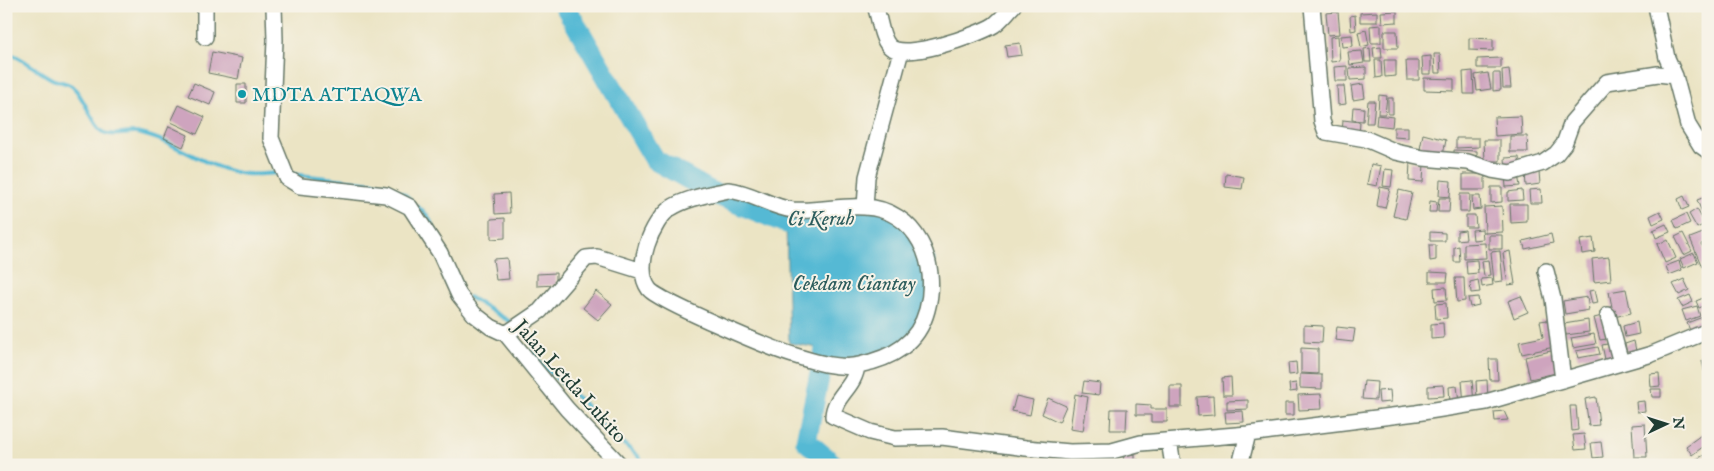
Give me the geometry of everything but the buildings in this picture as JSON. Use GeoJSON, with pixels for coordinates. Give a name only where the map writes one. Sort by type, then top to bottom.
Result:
{"type":"FeatureCollection","features":[{"type":"Feature","properties":{"kind":"street"},"geometry":{"type":"LineString","coordinates":[[199,6],[205,7],[205,36]]}},
{"type":"Feature","properties":{"kind":"street","name":"Jalan Letda Lukito"},"geometry":{"type":"LineString","coordinates":[[274,6],[275,40],[271,138],[284,173],[300,186],[386,195],[410,207],[440,253],[464,302],[474,314],[491,327],[512,330],[567,409],[620,465]]}},
{"type":"Feature","properties":{"kind":"street"},"geometry":{"type":"LineString","coordinates":[[875,6],[882,34],[888,46],[901,51],[945,44],[994,25],[1013,6]]}},
{"type":"Feature","properties":{"kind":"street"},"geometry":{"type":"LineString","coordinates":[[1312,6],[1322,121],[1326,132],[1366,139],[1396,152],[1423,158],[1468,162],[1510,173],[1529,168],[1543,163],[1556,154],[1564,144],[1572,122],[1606,82],[1658,74],[1675,76]]}},
{"type":"Feature","properties":{"kind":"street"},"geometry":{"type":"LineString","coordinates":[[1656,6],[1667,58],[1675,76],[1688,125],[1701,146],[1708,151]]}},
{"type":"Feature","properties":{"kind":"street"},"geometry":{"type":"LineString","coordinates":[[865,207],[869,169],[901,51]]}},
{"type":"Feature","properties":{"kind":"street"},"geometry":{"type":"LineString","coordinates":[[743,191],[791,210],[865,207],[883,211],[903,221],[922,242],[931,268],[932,295],[924,322],[909,344],[888,358],[851,366],[804,358],[674,304],[649,289],[642,271],[645,248],[664,213],[674,206],[721,192],[743,191]]}},
{"type":"Feature","properties":{"kind":"street"},"geometry":{"type":"LineString","coordinates":[[512,330],[540,311],[586,258],[597,257],[642,271]]}},
{"type":"Feature","properties":{"kind":"street"},"geometry":{"type":"LineString","coordinates":[[1546,271],[1553,299],[1563,380]]}},
{"type":"Feature","properties":{"kind":"street"},"geometry":{"type":"LineString","coordinates":[[1608,315],[1621,364]]}},
{"type":"Feature","properties":{"kind":"street"},"geometry":{"type":"LineString","coordinates":[[851,366],[852,384],[842,394],[833,408],[833,416],[881,435],[911,439],[942,437],[1070,452],[1112,452],[1141,443],[1248,434],[1416,413],[1486,402],[1621,364],[1652,354],[1708,331]]}},
{"type":"Feature","properties":{"kind":"street"},"geometry":{"type":"LineString","coordinates":[[1240,465],[1248,434]]}},
{"type":"Feature","properties":{"kind":"street"},"geometry":{"type":"LineString","coordinates":[[1169,441],[1173,465]]}},
{"type":"Feature","properties":{"kind":"water","name":"Cekdam Ciantay"},"geometry":{"type":"Polygon","coordinates":[[[801,216],[859,216],[897,225],[925,261],[917,317],[891,348],[825,349],[789,343],[786,223],[801,216]]]}},
{"type":"Feature","properties":{"kind":"waterway","name":"Ci Keruh"},"geometry":{"type":"LineString","coordinates":[[565,6],[655,160],[717,195],[786,223],[859,216],[897,225],[925,261],[917,317],[891,350],[825,349],[806,441],[834,465]]}},
{"type":"Feature","properties":{"kind":"waterway"},"geometry":{"type":"LineString","coordinates":[[6,52],[18,57],[52,79],[73,87],[97,125],[105,133],[112,135],[136,133],[149,136],[225,170],[244,174],[281,173]]}},
{"type":"Feature","properties":{"kind":"waterway"},"geometry":{"type":"LineString","coordinates":[[290,174],[384,184],[404,194],[410,200]]}},
{"type":"Feature","properties":{"kind":"waterway"},"geometry":{"type":"LineString","coordinates":[[417,206],[428,216],[437,235]]}},
{"type":"Feature","properties":{"kind":"waterway"},"geometry":{"type":"LineString","coordinates":[[469,297],[514,324]]}},
{"type":"Feature","properties":{"kind":"waterway"},"geometry":{"type":"LineString","coordinates":[[523,328],[541,364],[584,404],[601,425],[637,455],[644,465]]}},
{"type":"Feature","properties":{"kind":"place","name":"MDTA ATTAQWA"},"geometry":{"type":"Point","coordinates":[242,94]}}]}
